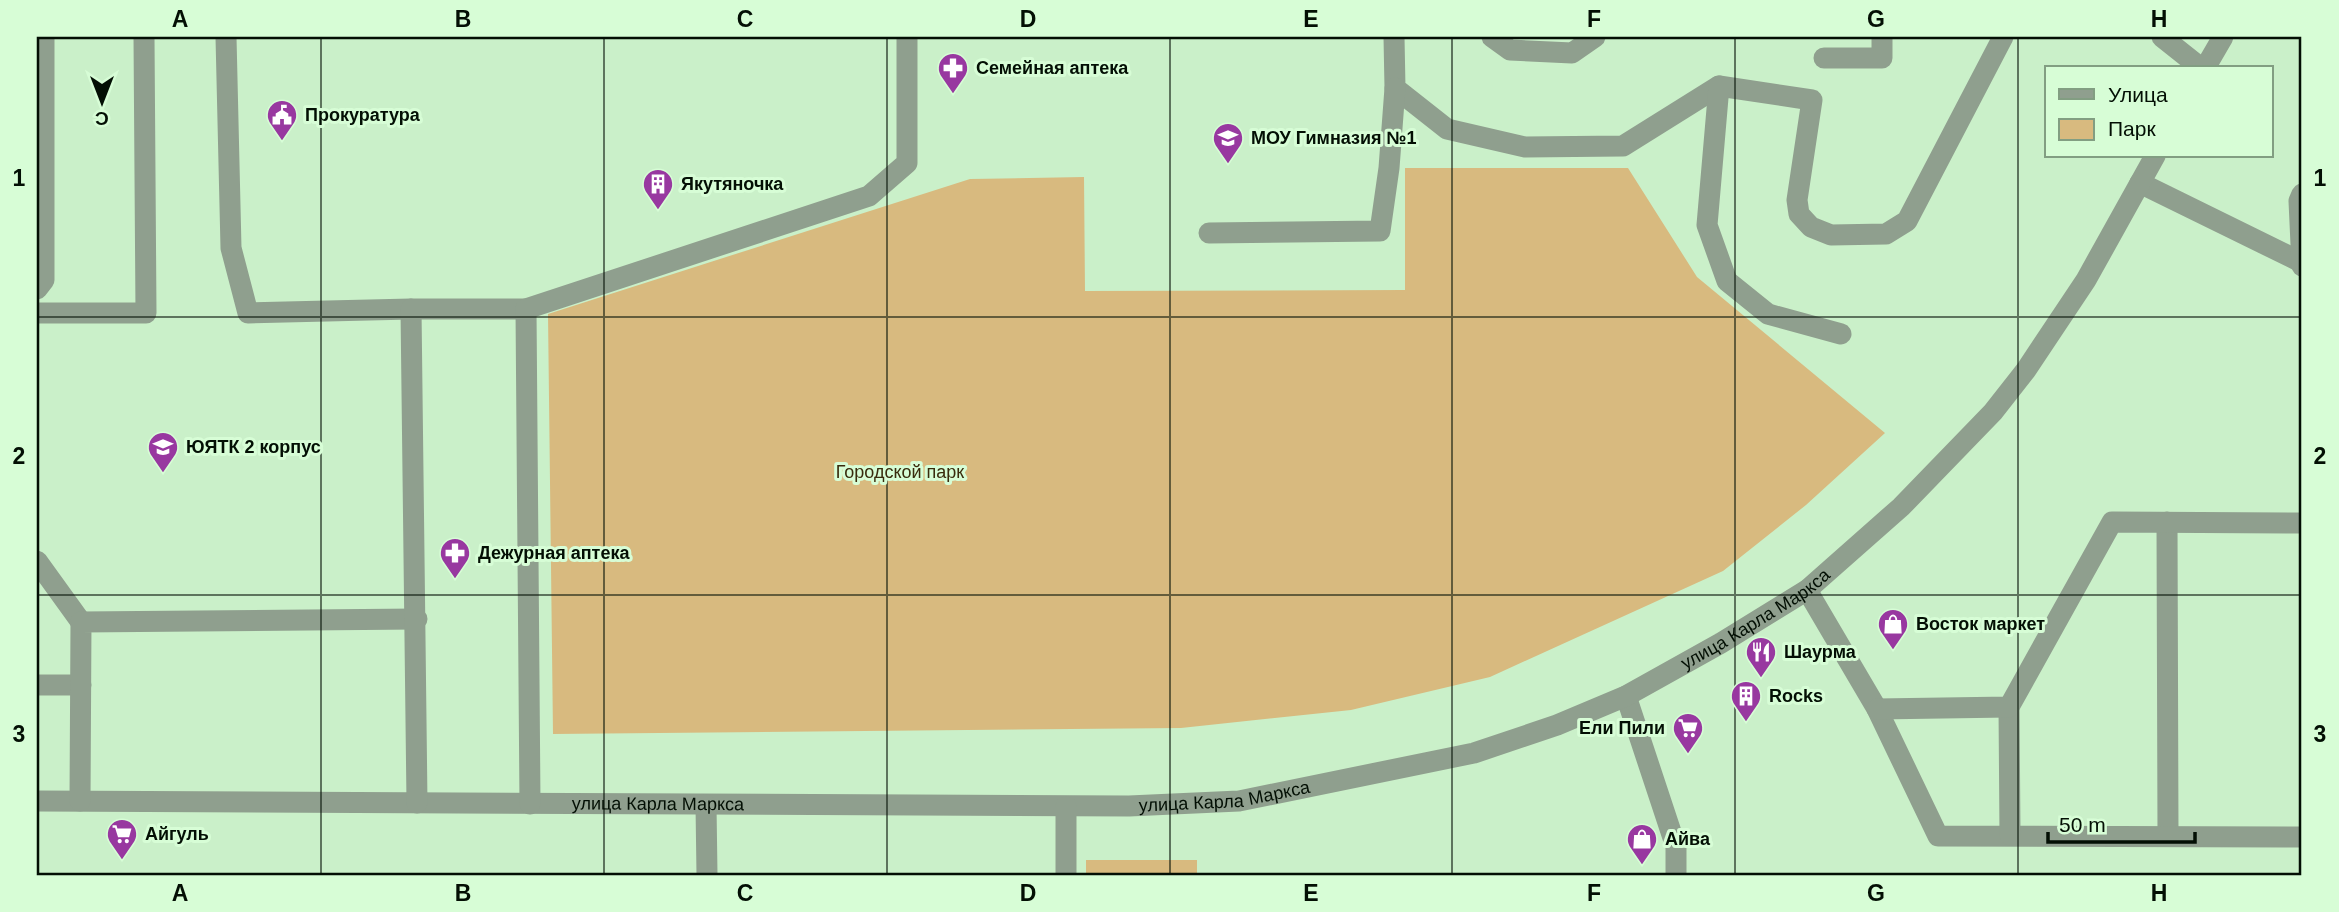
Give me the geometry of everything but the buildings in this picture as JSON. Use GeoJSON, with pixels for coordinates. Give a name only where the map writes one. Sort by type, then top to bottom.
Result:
{"type":"FeatureCollection","features":[{"type":"Feature","properties":{"kind":"street"},"geometry":{"type":"LineString","coordinates":[[37,289],[44,280],[44,37]]}},
{"type":"Feature","properties":{"kind":"street"},"geometry":{"type":"LineString","coordinates":[[37,313],[146,313],[144,37]]}},
{"type":"Feature","properties":{"kind":"street"},"geometry":{"type":"LineString","coordinates":[[226,37],[231,248],[248,313],[526,309],[869,196],[907,163],[907,37]]}},
{"type":"Feature","properties":{"kind":"street"},"geometry":{"type":"LineString","coordinates":[[1209,233],[1380,231],[1389,169],[1395,88],[1394,37]]}},
{"type":"Feature","properties":{"kind":"street"},"geometry":{"type":"LineString","coordinates":[[1492,37],[1510,50],[1572,53],[1595,37]]}},
{"type":"Feature","properties":{"kind":"street"},"geometry":{"type":"LineString","coordinates":[[1824,58],[1882,58],[1882,37]]}},
{"type":"Feature","properties":{"kind":"street"},"geometry":{"type":"LineString","coordinates":[[1395,88],[1447,129],[1537,146],[1623,146],[1720,86],[1812,100],[1797,200],[1799,214],[1811,227],[1831,235],[1886,234],[1907,222],[2003,37]]}},
{"type":"Feature","properties":{"kind":"street"},"geometry":{"type":"LineString","coordinates":[[2162,37],[2200,66]]}},
{"type":"Feature","properties":{"kind":"street"},"geometry":{"type":"LineString","coordinates":[[2204,66],[2223,37]]}},
{"type":"Feature","properties":{"kind":"street"},"geometry":{"type":"LineString","coordinates":[[1720,86],[1707,225],[1727,281],[1768,314],[1841,334]]}},
{"type":"Feature","properties":{"kind":"street","name":"улица Карла Маркса"},"geometry":{"type":"LineString","coordinates":[[37,801],[1066,807],[1239,801],[1474,753],[1557,725],[1626,696],[1721,643],[1807,590],[1901,507],[1993,412],[2026,370],[2086,280],[2154,158]]}},
{"type":"Feature","properties":{"kind":"street"},"geometry":{"type":"LineString","coordinates":[[2140,183],[2302,264],[2299,201],[2302,194]]}},
{"type":"Feature","properties":{"kind":"street"},"geometry":{"type":"LineString","coordinates":[[411,309],[417,619],[416,803]]}},
{"type":"Feature","properties":{"kind":"street"},"geometry":{"type":"LineString","coordinates":[[526,309],[530,804]]}},
{"type":"Feature","properties":{"kind":"street"},"geometry":{"type":"LineString","coordinates":[[2010,835],[2009,707],[2112,522],[2302,523]]}},
{"type":"Feature","properties":{"kind":"street"},"geometry":{"type":"LineString","coordinates":[[2167,522],[2168,836]]}},
{"type":"Feature","properties":{"kind":"street"},"geometry":{"type":"LineString","coordinates":[[37,561],[81,622],[79,801]]}},
{"type":"Feature","properties":{"kind":"street"},"geometry":{"type":"LineString","coordinates":[[1807,590],[1877,709],[1938,836],[2302,837]]}},
{"type":"Feature","properties":{"kind":"street"},"geometry":{"type":"LineString","coordinates":[[81,622],[417,619]]}},
{"type":"Feature","properties":{"kind":"street"},"geometry":{"type":"LineString","coordinates":[[37,685],[81,685]]}},
{"type":"Feature","properties":{"kind":"street"},"geometry":{"type":"LineString","coordinates":[[1626,696],[1676,847],[1676,875]]}},
{"type":"Feature","properties":{"kind":"street"},"geometry":{"type":"LineString","coordinates":[[1877,709],[2009,707]]}},
{"type":"Feature","properties":{"kind":"street"},"geometry":{"type":"LineString","coordinates":[[706,805],[707,875]]}},
{"type":"Feature","properties":{"kind":"street"},"geometry":{"type":"LineString","coordinates":[[1066,807],[1066,875]]}},
{"type":"Feature","properties":{"kind":"green space","name":"Городской парк"},"geometry":{"type":"Polygon","coordinates":[[[1405,168],[1628,168],[1697,277],[1885,433],[1806,505],[1723,571],[1490,677],[1351,710],[1181,728],[553,734],[548,314],[970,179],[1084,177],[1085,291],[1405,290],[1405,168]]]}},
{"type":"Feature","properties":{"kind":"green space"},"geometry":{"type":"Polygon","coordinates":[[[1086,860],[1197,860],[1197,875],[1086,875],[1086,860]]]}},
{"type":"Feature","properties":{"kind":"place","name":"Семейная аптека"},"geometry":{"type":"Point","coordinates":[953,95]}},
{"type":"Feature","properties":{"kind":"place","name":"Прокуратура"},"geometry":{"type":"Point","coordinates":[282,142]}},
{"type":"Feature","properties":{"kind":"place","name":"МОУ Гимназия №1"},"geometry":{"type":"Point","coordinates":[1228,165]}},
{"type":"Feature","properties":{"kind":"place","name":"Якутяночка"},"geometry":{"type":"Point","coordinates":[658,211]}},
{"type":"Feature","properties":{"kind":"place","name":"ЮЯТК 2 корпус"},"geometry":{"type":"Point","coordinates":[163,474]}},
{"type":"Feature","properties":{"kind":"place","name":"Дежурная аптека"},"geometry":{"type":"Point","coordinates":[455,580]}},
{"type":"Feature","properties":{"kind":"place","name":"Восток маркет"},"geometry":{"type":"Point","coordinates":[1893,651]}},
{"type":"Feature","properties":{"kind":"place","name":"Шаурма"},"geometry":{"type":"Point","coordinates":[1761,679]}},
{"type":"Feature","properties":{"kind":"place","name":"Rocks"},"geometry":{"type":"Point","coordinates":[1746,723]}},
{"type":"Feature","properties":{"kind":"place","name":"Ели Пили"},"geometry":{"type":"Point","coordinates":[1688,755]}},
{"type":"Feature","properties":{"kind":"place","name":"Айгуль"},"geometry":{"type":"Point","coordinates":[122,861]}},
{"type":"Feature","properties":{"kind":"place","name":"Айва"},"geometry":{"type":"Point","coordinates":[1642,866]}}]}
